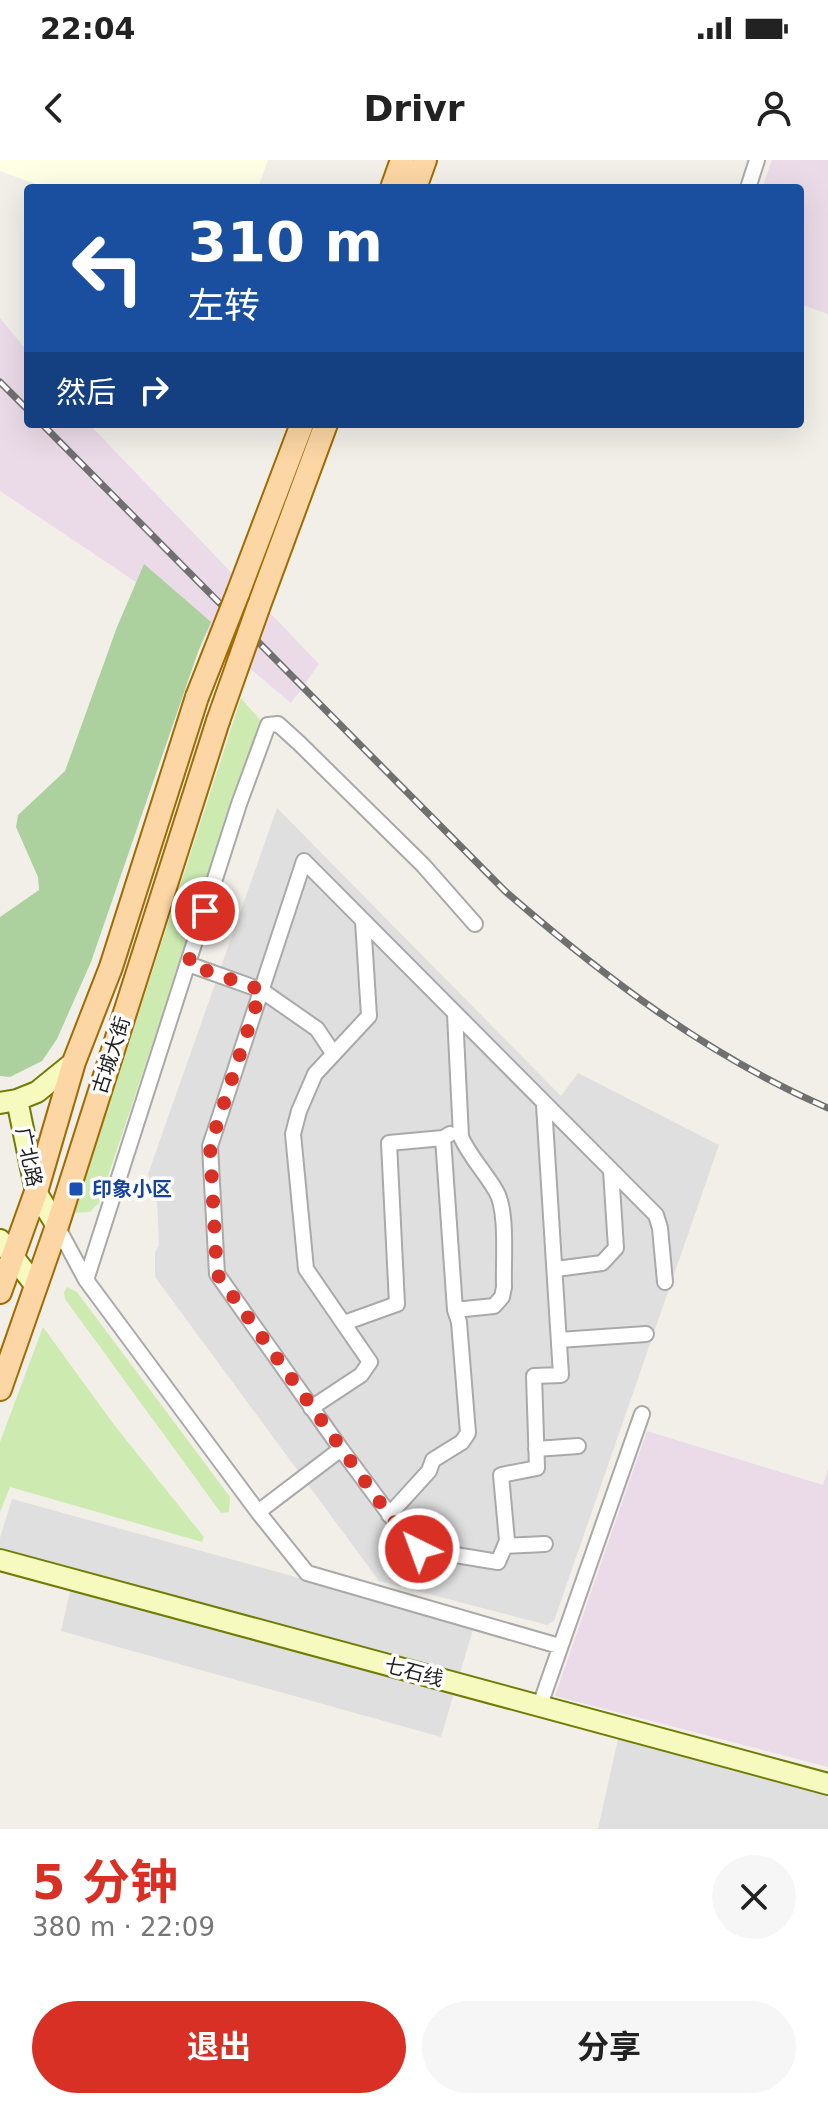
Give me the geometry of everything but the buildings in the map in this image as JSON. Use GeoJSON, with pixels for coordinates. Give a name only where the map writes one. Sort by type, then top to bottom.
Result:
{"type":"FeatureCollection","features":[{"type":"Feature","properties":{"kind":"main road"},"geometry":{"type":"LineString","coordinates":[[393,184],[402,160]]}},
{"type":"Feature","properties":{"kind":"main road"},"geometry":{"type":"LineString","coordinates":[[416,184],[425,160]]}},
{"type":"Feature","properties":{"kind":"main road","name":"古城大街"},"geometry":{"type":"LineString","coordinates":[[0,1292],[6,1249],[36,1192],[74,1062],[111,967],[197,697],[300,428]]}},
{"type":"Feature","properties":{"kind":"main road","name":"古城大街"},"geometry":{"type":"LineString","coordinates":[[0,1389],[57,1226],[218,721],[325,428]]}},
{"type":"Feature","properties":{"kind":"street"},"geometry":{"type":"LineString","coordinates":[[749,184],[757,160]]}},
{"type":"Feature","properties":{"kind":"street"},"geometry":{"type":"LineString","coordinates":[[86,1280],[268,725],[278,724],[299,743],[423,865],[475,924]]}},
{"type":"Feature","properties":{"kind":"street"},"geometry":{"type":"LineString","coordinates":[[544,1105],[561,1375],[534,1376],[537,1468],[501,1475],[507,1541],[498,1562],[419,1549],[410,1542],[217,1274],[210,1146],[304,861],[656,1215],[665,1282]]}},
{"type":"Feature","properties":{"kind":"street"},"geometry":{"type":"LineString","coordinates":[[311,1408],[367,1369],[370,1362],[306,1269],[293,1134],[315,1074],[369,1016],[363,921]]}},
{"type":"Feature","properties":{"kind":"street"},"geometry":{"type":"LineString","coordinates":[[188,964],[261,990],[317,1029],[333,1053]]}},
{"type":"Feature","properties":{"kind":"street"},"geometry":{"type":"LineString","coordinates":[[455,1014],[461,1137],[470,1155],[498,1193],[502,1211],[504,1287],[502,1297],[494,1306],[455,1310]]}},
{"type":"Feature","properties":{"kind":"street"},"geometry":{"type":"LineString","coordinates":[[8,1102],[37,1092],[74,1062]]}},
{"type":"Feature","properties":{"kind":"street","name":"广北路"},"geometry":{"type":"LineString","coordinates":[[8,1102],[36,1192],[57,1226]]}},
{"type":"Feature","properties":{"kind":"street"},"geometry":{"type":"LineString","coordinates":[[344,1323],[397,1304],[389,1143],[443,1138],[461,1127]]}},
{"type":"Feature","properties":{"kind":"street"},"geometry":{"type":"LineString","coordinates":[[389,1515],[429,1471],[433,1460],[462,1442],[468,1433],[459,1322],[455,1310],[443,1138]]}},
{"type":"Feature","properties":{"kind":"street"},"geometry":{"type":"LineString","coordinates":[[556,1269],[602,1263],[616,1248],[611,1171]]}},
{"type":"Feature","properties":{"kind":"street"},"geometry":{"type":"LineString","coordinates":[[57,1226],[86,1280],[307,1573],[559,1646]]}},
{"type":"Feature","properties":{"kind":"street"},"geometry":{"type":"LineString","coordinates":[[6,1249],[36,1286]]}},
{"type":"Feature","properties":{"kind":"street"},"geometry":{"type":"LineString","coordinates":[[559,1340],[646,1334]]}},
{"type":"Feature","properties":{"kind":"street"},"geometry":{"type":"LineString","coordinates":[[540,1705],[642,1414]]}},
{"type":"Feature","properties":{"kind":"street"},"geometry":{"type":"LineString","coordinates":[[536,1449],[578,1446]]}},
{"type":"Feature","properties":{"kind":"street"},"geometry":{"type":"LineString","coordinates":[[258,1512],[341,1449]]}},
{"type":"Feature","properties":{"kind":"street"},"geometry":{"type":"LineString","coordinates":[[505,1546],[545,1544]]}},
{"type":"Feature","properties":{"kind":"street","name":"七石线"},"geometry":{"type":"LineString","coordinates":[[0,1560],[828,1784]]}},
{"type":"Feature","properties":{"kind":"shaded area"},"geometry":{"type":"Polygon","coordinates":[[[0,160],[268,160],[259,184],[36,184],[0,171],[0,160]]]}},
{"type":"Feature","properties":{"kind":"shaded area"},"geometry":{"type":"Polygon","coordinates":[[[772,160],[828,160],[828,314],[804,305],[804,184],[763,184],[772,160]]]}},
{"type":"Feature","properties":{"kind":"shaded area"},"geometry":{"type":"Polygon","coordinates":[[[0,318],[24,347],[24,428],[93,428],[319,664],[291,703],[188,617],[0,491],[0,318]]]}},
{"type":"Feature","properties":{"kind":"shaded area"},"geometry":{"type":"Polygon","coordinates":[[[277,808],[561,1096],[578,1073],[719,1145],[554,1621],[547,1625],[379,1581],[155,1277],[155,1253],[159,1245],[157,1202],[148,1174],[277,808]]]}},
{"type":"Feature","properties":{"kind":"shaded area"},"geometry":{"type":"Polygon","coordinates":[[[647,1431],[823,1485],[828,1468],[828,1767],[555,1696],[647,1431]]]}},
{"type":"Feature","properties":{"kind":"shaded area"},"geometry":{"type":"Polygon","coordinates":[[[12,1499],[474,1626],[441,1737],[61,1631],[75,1569],[0,1548],[12,1499]]]}},
{"type":"Feature","properties":{"kind":"shaded area"},"geometry":{"type":"Polygon","coordinates":[[[618,1739],[828,1796],[828,1829],[598,1829],[618,1739]]]}},
{"type":"Feature","properties":{"kind":"green space"},"geometry":{"type":"Polygon","coordinates":[[[144,564],[211,622],[91,962],[57,1039],[42,1061],[10,1077],[0,1076],[0,917],[39,890],[38,877],[16,827],[18,815],[65,771],[117,627],[144,564]]]}},
{"type":"Feature","properties":{"kind":"green space"},"geometry":{"type":"Polygon","coordinates":[[[241,698],[261,721],[99,1203],[90,1212],[74,1213],[241,698]]]}},
{"type":"Feature","properties":{"kind":"green space"},"geometry":{"type":"Polygon","coordinates":[[[67,1287],[77,1292],[230,1497],[229,1512],[221,1513],[65,1299],[67,1287]]]}},
{"type":"Feature","properties":{"kind":"green space"},"geometry":{"type":"Polygon","coordinates":[[[43,1327],[115,1426],[204,1537],[202,1542],[10,1487],[0,1512],[0,1442],[43,1327]]]}},
{"type":"Feature","properties":{"kind":"railway"},"geometry":{"type":"LineString","coordinates":[[0,382],[24,406]]}},
{"type":"Feature","properties":{"kind":"railway"},"geometry":{"type":"LineString","coordinates":[[46,428],[505,891],[619,984],[699,1039],[828,1108]]}},
{"type":"Feature","properties":{"kind":"place","name":"印象小区"},"geometry":{"type":"Point","coordinates":[76,1189]}},
{"type":"Feature","properties":{"kind":"route"},"geometry":{"type":"LineString","coordinates":[[205,911],[188,964],[261,990],[210,1146],[217,1274],[389,1515],[419,1549]]}}]}
